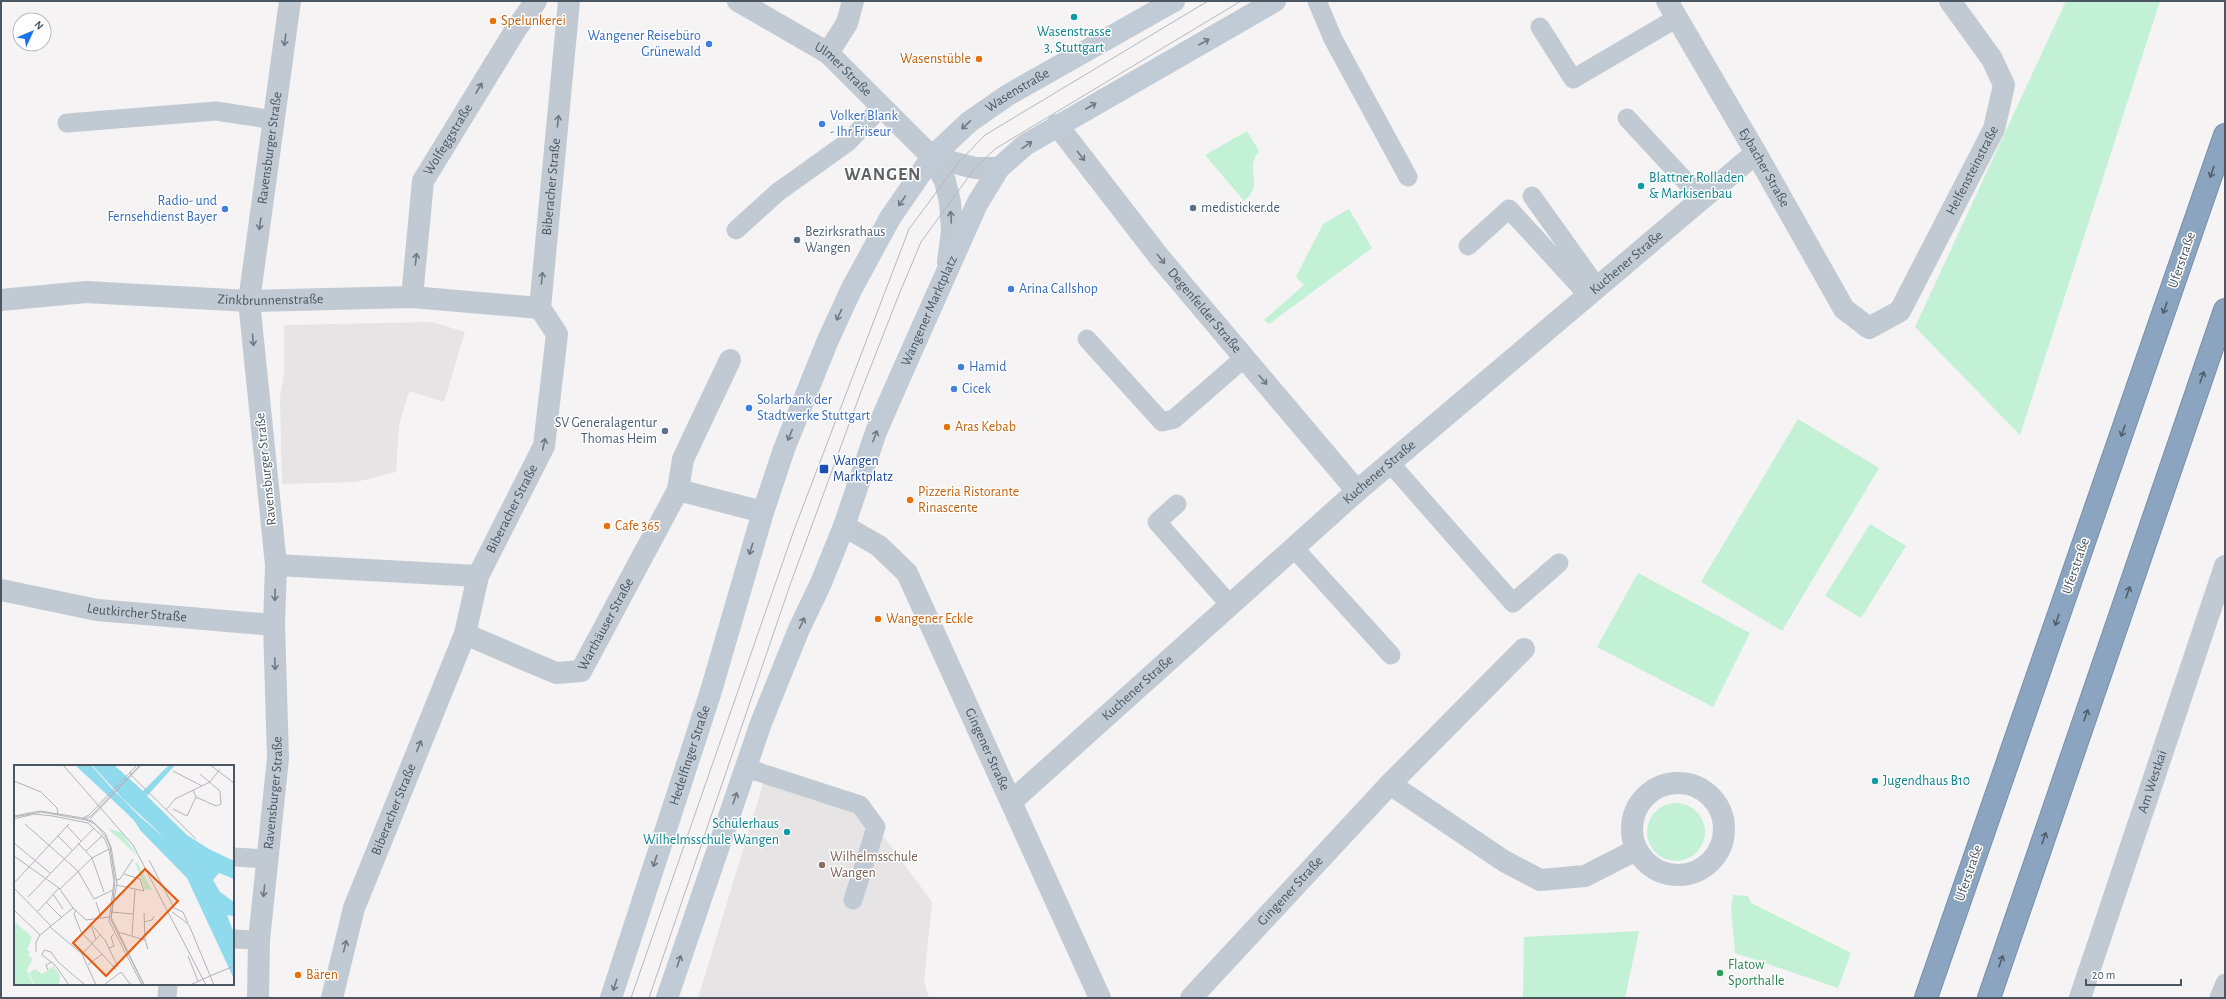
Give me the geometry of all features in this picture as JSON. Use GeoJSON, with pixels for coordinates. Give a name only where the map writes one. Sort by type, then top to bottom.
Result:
{"type":"FeatureCollection","features":[{"type":"Feature","properties":{"kind":"highway","name":"Uferstraße"},"geometry":{"type":"LineString","coordinates":[[1926,998],[2225,135]]}},
{"type":"Feature","properties":{"kind":"highway"},"geometry":{"type":"LineString","coordinates":[[1989,998],[2225,310]]}},
{"type":"Feature","properties":{"kind":"street","name":"Ravensburger Straße"},"geometry":{"type":"LineString","coordinates":[[258,998],[259,940],[278,758],[274,625],[276,565],[249,301],[290,1]]}},
{"type":"Feature","properties":{"kind":"street","name":"Wolfeggstraße"},"geometry":{"type":"LineString","coordinates":[[412,297],[423,181],[516,29],[536,1]]}},
{"type":"Feature","properties":{"kind":"street","name":"Biberacher Straße"},"geometry":{"type":"LineString","coordinates":[[332,998],[354,908],[465,634],[478,576],[544,446],[557,334],[540,308],[569,1]]}},
{"type":"Feature","properties":{"kind":"street","name":"Ulmer Straße"},"geometry":{"type":"LineString","coordinates":[[738,1],[828,53],[932,157],[945,181],[950,202],[952,231],[948,269]]}},
{"type":"Feature","properties":{"kind":"street"},"geometry":{"type":"LineString","coordinates":[[828,53],[847,23],[854,1]]}},
{"type":"Feature","properties":{"kind":"street","name":"Wasenstraße"},"geometry":{"type":"LineString","coordinates":[[932,157],[969,122],[1008,95],[1174,1]]}},
{"type":"Feature","properties":{"kind":"street"},"geometry":{"type":"LineString","coordinates":[[1057,125],[1275,1]]}},
{"type":"Feature","properties":{"kind":"street","name":"Helfensteinstraße"},"geometry":{"type":"LineString","coordinates":[[1869,328],[1900,311],[1994,129],[2004,85],[1992,59],[1950,1]]}},
{"type":"Feature","properties":{"kind":"street","name":"Eybacher Straße"},"geometry":{"type":"LineString","coordinates":[[1672,10],[1756,153],[1844,309],[1869,328]]}},
{"type":"Feature","properties":{"kind":"street","name":"Wangener Marktplatz"},"geometry":{"type":"LineString","coordinates":[[844,526],[876,432],[977,204],[1000,168],[1025,145],[1057,125]]}},
{"type":"Feature","properties":{"kind":"street","name":"Degenfelder Straße"},"geometry":{"type":"LineString","coordinates":[[1057,125],[1160,258],[1357,491]]}},
{"type":"Feature","properties":{"kind":"street","name":"Kuchener Straße"},"geometry":{"type":"LineString","coordinates":[[1012,801],[1357,491],[1756,153]]}},
{"type":"Feature","properties":{"kind":"street"},"geometry":{"type":"LineString","coordinates":[[678,490],[763,512],[802,405],[828,340],[848,297],[890,218],[932,157],[975,168],[1000,168]]}},
{"type":"Feature","properties":{"kind":"street","name":"Zinkbrunnenstraße"},"geometry":{"type":"LineString","coordinates":[[1,300],[86,292],[249,301],[412,297],[540,308]]}},
{"type":"Feature","properties":{"kind":"street","name":"Warthäuser Straße"},"geometry":{"type":"LineString","coordinates":[[465,634],[556,673],[581,671],[678,490],[683,459],[730,360]]}},
{"type":"Feature","properties":{"kind":"street","name":"Hedelfinger Straße"},"geometry":{"type":"LineString","coordinates":[[611,998],[711,691],[763,512]]}},
{"type":"Feature","properties":{"kind":"street"},"geometry":{"type":"LineString","coordinates":[[667,998],[761,723],[799,629],[821,583],[844,526]]}},
{"type":"Feature","properties":{"kind":"street","name":"Gingener Straße"},"geometry":{"type":"LineString","coordinates":[[844,526],[879,546],[907,574],[1012,801],[1100,998]]}},
{"type":"Feature","properties":{"kind":"street"},"geometry":{"type":"LineString","coordinates":[[276,565],[478,576]]}},
{"type":"Feature","properties":{"kind":"street","name":"Am Westkai"},"geometry":{"type":"LineString","coordinates":[[2080,998],[2225,566]]}},
{"type":"Feature","properties":{"kind":"street","name":"Leutkircher Straße"},"geometry":{"type":"LineString","coordinates":[[1,590],[97,610],[274,625]]}},
{"type":"Feature","properties":{"kind":"street","name":"Gingener Straße"},"geometry":{"type":"LineString","coordinates":[[1191,998],[1390,784],[1524,649]]}},
{"type":"Feature","properties":{"kind":"street"},"geometry":{"type":"LineString","coordinates":[[1674,783],[1689,784],[1703,790],[1714,800],[1721,814],[1724,828],[1722,843],[1716,856],[1707,866],[1694,873],[1681,876],[1667,875],[1654,870],[1644,861],[1636,850],[1632,835],[1632,820],[1637,806],[1647,794],[1660,786],[1674,783]]}},
{"type":"Feature","properties":{"kind":"street"},"geometry":{"type":"LineString","coordinates":[[1390,784],[1504,861],[1540,880],[1585,876],[1636,850]]}},
{"type":"Feature","properties":{"kind":"lane"},"geometry":{"type":"LineString","coordinates":[[1317,1],[1333,39],[1408,177]]}},
{"type":"Feature","properties":{"kind":"lane"},"geometry":{"type":"LineString","coordinates":[[1540,27],[1572,79],[1672,10]]}},
{"type":"Feature","properties":{"kind":"lane"},"geometry":{"type":"LineString","coordinates":[[736,230],[778,192],[848,142],[882,106]]}},
{"type":"Feature","properties":{"kind":"lane"},"geometry":{"type":"LineString","coordinates":[[67,123],[216,110],[274,120]]}},
{"type":"Feature","properties":{"kind":"lane"},"geometry":{"type":"LineString","coordinates":[[1627,118],[1702,199]]}},
{"type":"Feature","properties":{"kind":"lane"},"geometry":{"type":"LineString","coordinates":[[1532,196],[1592,291]]}},
{"type":"Feature","properties":{"kind":"lane"},"geometry":{"type":"LineString","coordinates":[[1468,246],[1509,208],[1592,291]]}},
{"type":"Feature","properties":{"kind":"lane"},"geometry":{"type":"LineString","coordinates":[[1087,339],[1162,422],[1174,419],[1244,358]]}},
{"type":"Feature","properties":{"kind":"lane"},"geometry":{"type":"LineString","coordinates":[[1390,463],[1514,603],[1559,562]]}},
{"type":"Feature","properties":{"kind":"lane"},"geometry":{"type":"LineString","coordinates":[[1177,504],[1157,522],[1230,605]]}},
{"type":"Feature","properties":{"kind":"lane"},"geometry":{"type":"LineString","coordinates":[[1294,548],[1391,655]]}},
{"type":"Feature","properties":{"kind":"lane"},"geometry":{"type":"LineString","coordinates":[[746,768],[860,805],[876,827],[853,900]]}},
{"type":"Feature","properties":{"kind":"lane"},"geometry":{"type":"LineString","coordinates":[[234,857],[268,859]]}},
{"type":"Feature","properties":{"kind":"lane"},"geometry":{"type":"LineString","coordinates":[[234,939],[259,940]]}},
{"type":"Feature","properties":{"kind":"lane"},"geometry":{"type":"LineString","coordinates":[[2219,998],[2225,983]]}},
{"type":"Feature","properties":{"kind":"lane"},"geometry":{"type":"LineString","coordinates":[[167,998],[168,985]]}},
{"type":"Feature","properties":{"kind":"shaded area"},"geometry":{"type":"Polygon","coordinates":[[[432,322],[465,332],[444,402],[409,391],[399,425],[396,472],[356,482],[282,484],[280,397],[284,374],[284,325],[432,322]]]}},
{"type":"Feature","properties":{"kind":"shaded area","name":"Wilhelmsschule Wangen"},"geometry":{"type":"Polygon","coordinates":[[[767,771],[856,799],[932,902],[924,981],[929,998],[698,998],[767,771]]]}},
{"type":"Feature","properties":{"kind":"green space"},"geometry":{"type":"Polygon","coordinates":[[[2066,1],[2160,1],[2020,435],[1915,327],[2066,1]]]}},
{"type":"Feature","properties":{"kind":"green space"},"geometry":{"type":"Polygon","coordinates":[[[1247,131],[1259,151],[1253,164],[1253,189],[1244,201],[1205,155],[1247,131]]]}},
{"type":"Feature","properties":{"kind":"green space"},"geometry":{"type":"Polygon","coordinates":[[[1349,209],[1372,248],[1269,324],[1264,320],[1304,285],[1296,277],[1323,224],[1349,209]]]}},
{"type":"Feature","properties":{"kind":"green space"},"geometry":{"type":"Polygon","coordinates":[[[1798,419],[1879,468],[1782,631],[1701,582],[1798,419]]]}},
{"type":"Feature","properties":{"kind":"green space"},"geometry":{"type":"Polygon","coordinates":[[[1870,524],[1906,546],[1861,618],[1825,596],[1870,524]]]}},
{"type":"Feature","properties":{"kind":"green space"},"geometry":{"type":"Polygon","coordinates":[[[1638,573],[1750,633],[1713,707],[1597,647],[1638,573]]]}},
{"type":"Feature","properties":{"kind":"green space"},"geometry":{"type":"Polygon","coordinates":[[[1676,803],[1687,805],[1697,811],[1703,821],[1705,832],[1703,843],[1697,853],[1687,859],[1676,861],[1665,859],[1655,853],[1649,843],[1647,832],[1649,821],[1655,811],[1665,805],[1676,803]]]}},
{"type":"Feature","properties":{"kind":"green space"},"geometry":{"type":"Polygon","coordinates":[[[1733,895],[1748,896],[1751,903],[1851,953],[1838,988],[1735,953],[1731,909],[1733,895]]]}},
{"type":"Feature","properties":{"kind":"green space"},"geometry":{"type":"Polygon","coordinates":[[[1639,931],[1625,998],[1523,998],[1524,937],[1639,931]]]}},
{"type":"Feature","properties":{"kind":"tram line"},"geometry":{"type":"LineString","coordinates":[[631,998],[794,530],[909,229],[958,163],[985,135],[1208,1]]}},
{"type":"Feature","properties":{"kind":"tram line"},"geometry":{"type":"LineString","coordinates":[[649,998],[790,585],[862,389],[921,242],[975,168],[995,149],[1241,1]]}},
{"type":"Feature","properties":{"kind":"place","name":"Wasenstrasse 3, Stuttgart"},"geometry":{"type":"Point","coordinates":[1074,17]}},
{"type":"Feature","properties":{"kind":"place","name":"Spelunkerei"},"geometry":{"type":"Point","coordinates":[493,21]}},
{"type":"Feature","properties":{"kind":"place","name":"Wangener Reisebüro Grünewald"},"geometry":{"type":"Point","coordinates":[709,44]}},
{"type":"Feature","properties":{"kind":"place","name":"Wasenstüble"},"geometry":{"type":"Point","coordinates":[979,59]}},
{"type":"Feature","properties":{"kind":"place","name":"Volker Blank - Ihr Friseur"},"geometry":{"type":"Point","coordinates":[822,124]}},
{"type":"Feature","properties":{"kind":"place","name":"Blattner Rolladen & Markisenbau"},"geometry":{"type":"Point","coordinates":[1641,186]}},
{"type":"Feature","properties":{"kind":"place","name":"medisticker.de"},"geometry":{"type":"Point","coordinates":[1193,208]}},
{"type":"Feature","properties":{"kind":"place","name":"Radio- und Fernsehdienst Bayer"},"geometry":{"type":"Point","coordinates":[225,209]}},
{"type":"Feature","properties":{"kind":"place","name":"Bezirksrathaus Wangen"},"geometry":{"type":"Point","coordinates":[797,240]}},
{"type":"Feature","properties":{"kind":"place","name":"Arina Callshop"},"geometry":{"type":"Point","coordinates":[1011,289]}},
{"type":"Feature","properties":{"kind":"place","name":"Hamid"},"geometry":{"type":"Point","coordinates":[961,367]}},
{"type":"Feature","properties":{"kind":"place","name":"Cicek"},"geometry":{"type":"Point","coordinates":[954,389]}},
{"type":"Feature","properties":{"kind":"place","name":"Solarbank der Stadtwerke Stuttgart"},"geometry":{"type":"Point","coordinates":[749,408]}},
{"type":"Feature","properties":{"kind":"place","name":"Aras Kebab"},"geometry":{"type":"Point","coordinates":[947,427]}},
{"type":"Feature","properties":{"kind":"place","name":"SV Generalagentur Thomas Heim"},"geometry":{"type":"Point","coordinates":[665,431]}},
{"type":"Feature","properties":{"kind":"place","name":"Wangen Marktplatz"},"geometry":{"type":"Point","coordinates":[824,469]}},
{"type":"Feature","properties":{"kind":"place","name":"Pizzeria Ristorante Rinascente"},"geometry":{"type":"Point","coordinates":[910,500]}},
{"type":"Feature","properties":{"kind":"place","name":"Cafe 365"},"geometry":{"type":"Point","coordinates":[607,526]}},
{"type":"Feature","properties":{"kind":"place","name":"Wangener Eckle"},"geometry":{"type":"Point","coordinates":[878,619]}},
{"type":"Feature","properties":{"kind":"place","name":"Jugendhaus B10"},"geometry":{"type":"Point","coordinates":[1875,781]}},
{"type":"Feature","properties":{"kind":"place","name":"Schülerhaus Wilhelmsschule Wangen"},"geometry":{"type":"Point","coordinates":[787,832]}},
{"type":"Feature","properties":{"kind":"place","name":"Wilhelmsschule Wangen"},"geometry":{"type":"Point","coordinates":[822,865]}},
{"type":"Feature","properties":{"kind":"place","name":"Flatow Sporthalle"},"geometry":{"type":"Point","coordinates":[1720,973]}},
{"type":"Feature","properties":{"kind":"place","name":"Bären"},"geometry":{"type":"Point","coordinates":[298,975]}},
{"type":"Feature","properties":{"kind":"district","name":"WANGEN"},"geometry":{"type":"Point","coordinates":[883,175]}}]}
